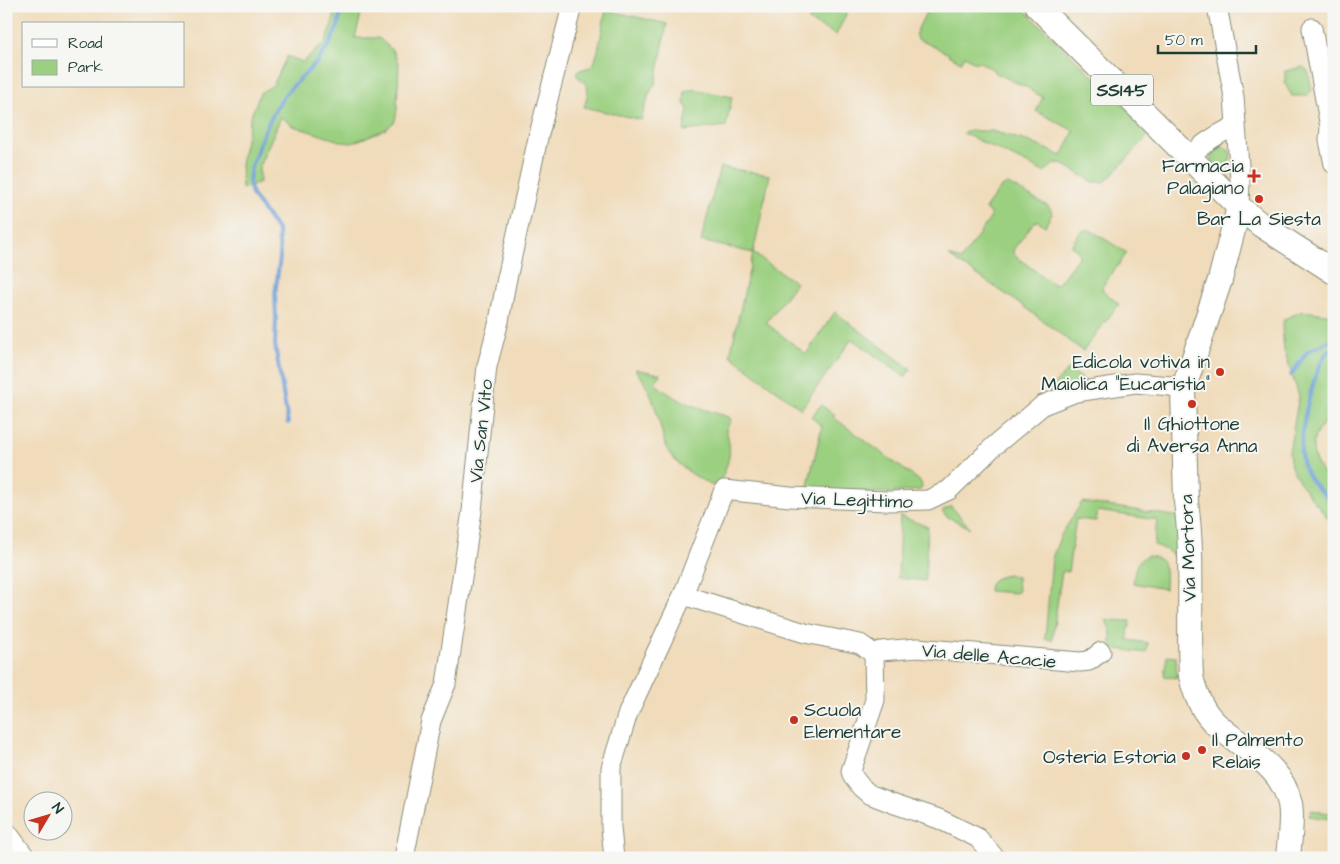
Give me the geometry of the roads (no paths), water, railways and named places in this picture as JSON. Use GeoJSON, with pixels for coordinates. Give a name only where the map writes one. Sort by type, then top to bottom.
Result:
{"type":"FeatureCollection","features":[{"type":"Feature","properties":{"kind":"main road","name":"SS145"},"geometry":{"type":"LineString","coordinates":[[1037,6],[1239,207],[1261,225],[1332,265]]}},
{"type":"Feature","properties":{"kind":"main road","name":"Via Mortora"},"geometry":{"type":"LineString","coordinates":[[1239,207],[1220,280],[1183,390],[1190,568],[1190,649],[1193,684],[1199,702],[1216,725],[1261,758],[1273,770],[1283,785],[1290,805],[1288,858]]}},
{"type":"Feature","properties":{"kind":"street","name":"Via San Vito"},"geometry":{"type":"LineString","coordinates":[[404,858],[431,721],[446,684],[472,511],[487,366],[499,321],[538,138],[572,6]]}},
{"type":"Feature","properties":{"kind":"street"},"geometry":{"type":"LineString","coordinates":[[1217,6],[1234,97],[1240,180],[1239,207]]}},
{"type":"Feature","properties":{"kind":"street"},"geometry":{"type":"LineString","coordinates":[[1312,28],[1330,127],[1329,140],[1334,164]]}},
{"type":"Feature","properties":{"kind":"street"},"geometry":{"type":"LineString","coordinates":[[1190,157],[1198,148],[1236,126]]}},
{"type":"Feature","properties":{"kind":"street","name":"Via Legittimo"},"geometry":{"type":"LineString","coordinates":[[683,595],[724,490],[790,497],[887,501],[928,500],[949,490],[994,446],[1044,404],[1076,392],[1135,384],[1171,386],[1183,390]]}},
{"type":"Feature","properties":{"kind":"street"},"geometry":{"type":"LineString","coordinates":[[615,857],[612,828],[611,768],[628,713],[683,595],[805,633],[860,644],[874,654],[876,700],[851,771],[853,777],[861,788],[869,794],[892,804],[939,819],[978,838],[996,858]]}},
{"type":"Feature","properties":{"kind":"street","name":"Via delle Acacie"},"geometry":{"type":"LineString","coordinates":[[874,654],[881,651],[917,648],[1089,662],[1101,652]]}},
{"type":"Feature","properties":{"kind":"street"},"geometry":{"type":"LineString","coordinates":[[6,832],[26,858]]}},
{"type":"Feature","properties":{"kind":"waterway"},"geometry":{"type":"LineString","coordinates":[[288,423],[275,345],[275,294],[280,257],[278,231],[252,195],[249,181],[251,167],[264,132],[275,110],[286,93],[318,61],[330,43],[338,26],[341,6]]}},
{"type":"Feature","properties":{"kind":"waterway"},"geometry":{"type":"LineString","coordinates":[[1291,375],[1308,351],[1334,339]]}},
{"type":"Feature","properties":{"kind":"waterway"},"geometry":{"type":"LineString","coordinates":[[1334,348],[1325,355],[1315,378],[1306,411],[1301,443],[1306,472],[1316,487],[1334,502]]}},
{"type":"Feature","properties":{"kind":"place","name":"Farmacia Palagiano"},"geometry":{"type":"Point","coordinates":[1254,176]}},
{"type":"Feature","properties":{"kind":"place","name":"Bar La Siesta"},"geometry":{"type":"Point","coordinates":[1259,199]}},
{"type":"Feature","properties":{"kind":"place","name":"Edicola votiva in Maiolica \"Eucaristia\""},"geometry":{"type":"Point","coordinates":[1220,372]}},
{"type":"Feature","properties":{"kind":"place","name":"Il Ghiottone di Aversa Anna"},"geometry":{"type":"Point","coordinates":[1192,404]}},
{"type":"Feature","properties":{"kind":"place","name":"Scuola Elementare"},"geometry":{"type":"Point","coordinates":[794,720]}},
{"type":"Feature","properties":{"kind":"place","name":"Il Palmento Relais"},"geometry":{"type":"Point","coordinates":[1202,750]}},
{"type":"Feature","properties":{"kind":"place","name":"Osteria Estoria"},"geometry":{"type":"Point","coordinates":[1186,756]}}]}
